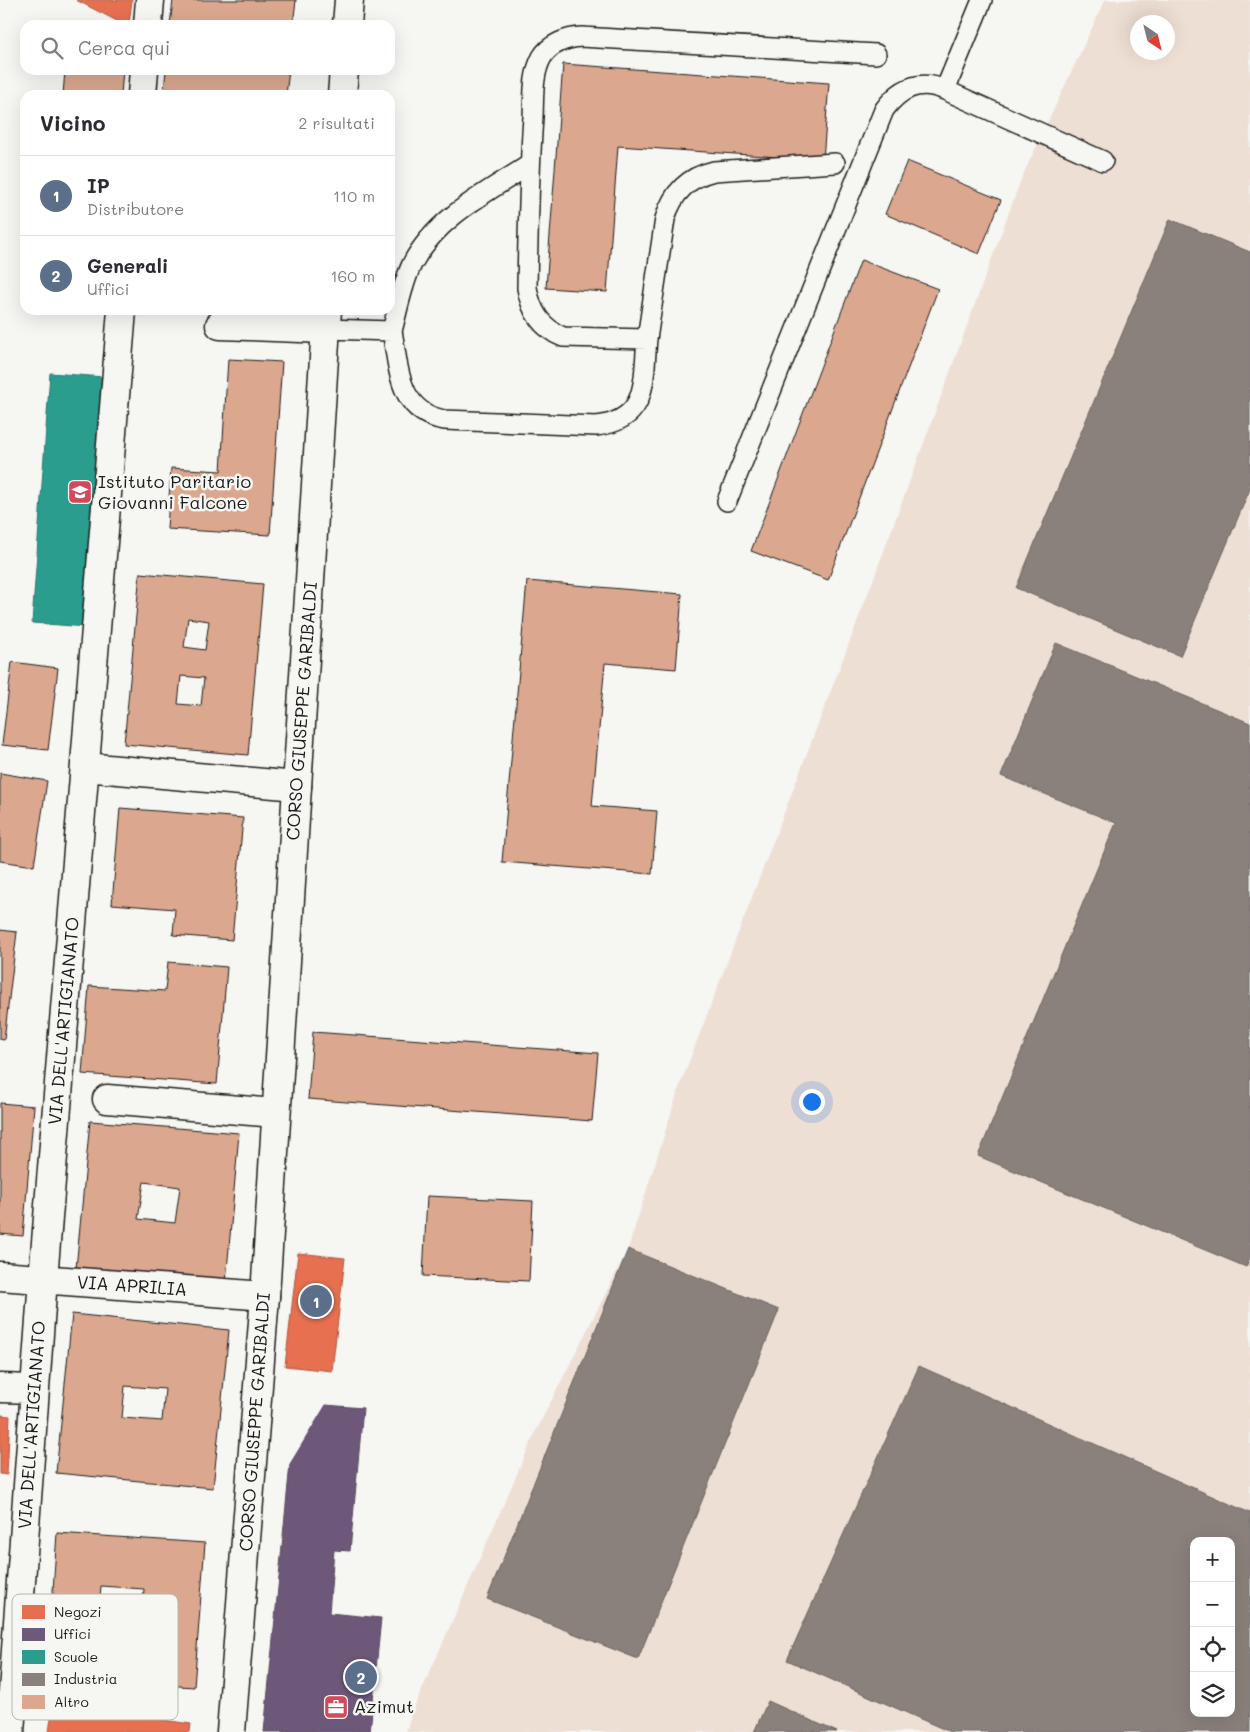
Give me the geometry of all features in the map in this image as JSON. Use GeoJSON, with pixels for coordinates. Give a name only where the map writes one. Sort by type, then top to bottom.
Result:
{"type":"FeatureCollection","features":[{"type":"Feature","properties":{"kind":"street"},"geometry":{"type":"LineString","coordinates":[[148,20],[150,0]]}},
{"type":"Feature","properties":{"kind":"street"},"geometry":{"type":"LineString","coordinates":[[347,20],[348,0]]}},
{"type":"Feature","properties":{"kind":"street"},"geometry":{"type":"LineString","coordinates":[[142,90],[144,75]]}},
{"type":"Feature","properties":{"kind":"street"},"geometry":{"type":"LineString","coordinates":[[342,90],[344,75]]}},
{"type":"Feature","properties":{"kind":"street","name":"VIA DELL'ARTIGIANATO"},"geometry":{"type":"LineString","coordinates":[[20,1594],[43,1279],[122,315]]}},
{"type":"Feature","properties":{"kind":"street"},"geometry":{"type":"LineString","coordinates":[[220,325],[327,320]]}},
{"type":"Feature","properties":{"kind":"street","name":"CORSO GIUSEPPE GARIBALDI"},"geometry":{"type":"LineString","coordinates":[[231,1732],[265,1296],[327,320]]}},
{"type":"Feature","properties":{"kind":"street"},"geometry":{"type":"LineString","coordinates":[[85,767],[297,786]]}},
{"type":"Feature","properties":{"kind":"street"},"geometry":{"type":"LineString","coordinates":[[106,1098],[276,1113]]}},
{"type":"Feature","properties":{"kind":"street","name":"VIA APRILIA"},"geometry":{"type":"LineString","coordinates":[[0,1276],[265,1296]]}},
{"type":"Feature","properties":{"kind":"street"},"geometry":{"type":"LineString","coordinates":[[0,1388],[35,1389]]}},
{"type":"Feature","properties":{"kind":"street","name":"VIA DELL'ARTIGIANATO"},"geometry":{"type":"LineString","coordinates":[[10,1732],[12,1705]]}},
{"type":"Feature","properties":{"kind":"lane"},"geometry":{"type":"LineString","coordinates":[[945,90],[982,0]]}},
{"type":"Feature","properties":{"kind":"lane"},"geometry":{"type":"LineString","coordinates":[[647,339],[563,337],[543,325],[529,301],[527,288],[529,165],[536,75],[538,65],[543,56],[550,48],[571,38],[581,37],[876,54]]}},
{"type":"Feature","properties":{"kind":"lane"},"geometry":{"type":"LineString","coordinates":[[727,501],[884,110],[898,94],[914,86],[927,84],[936,86],[1103,161]]}},
{"type":"Feature","properties":{"kind":"lane"},"geometry":{"type":"LineString","coordinates":[[529,165],[473,201],[430,238],[418,255],[406,278],[392,331],[403,388],[412,403],[426,415],[444,420],[596,426],[620,420],[630,414],[641,395],[647,339],[666,219],[671,203],[682,188],[702,174],[714,171],[835,163]]}},
{"type":"Feature","properties":{"kind":"lane"},"geometry":{"type":"LineString","coordinates":[[327,320],[392,331]]}},
{"type":"Feature","properties":{"kind":"shaded area"},"geometry":{"type":"Polygon","coordinates":[[[1105,0],[1250,0],[1250,1732],[406,1732],[411,1715],[535,1433],[628,1249],[679,1088],[872,583],[1022,177],[1105,0]]]}},
{"type":"Feature","properties":{"kind":"building: Negozi"},"geometry":{"type":"Polygon","coordinates":[[[76,0],[132,0],[130,20],[115,20],[76,0]]]}},
{"type":"Feature","properties":{"kind":"building: Negozi"},"geometry":{"type":"Polygon","coordinates":[[[298,1253],[345,1258],[332,1371],[285,1366],[298,1253]]]}},
{"type":"Feature","properties":{"kind":"building: Negozi"},"geometry":{"type":"Polygon","coordinates":[[[0,1415],[10,1416],[7,1475],[0,1474],[0,1415]]]}},
{"type":"Feature","properties":{"kind":"building: Negozi"},"geometry":{"type":"Polygon","coordinates":[[[51,1720],[163,1720],[191,1724],[190,1732],[49,1732],[51,1720]]]}},
{"type":"Feature","properties":{"kind":"building: Uffici"},"geometry":{"type":"Polygon","coordinates":[[[326,1405],[363,1408],[350,1551],[334,1550],[329,1613],[381,1618],[370,1732],[264,1732],[290,1464],[326,1405]]]}},
{"type":"Feature","properties":{"kind":"building: Scuole"},"geometry":{"type":"Polygon","coordinates":[[[50,373],[104,377],[87,627],[32,623],[50,373]]]}},
{"type":"Feature","properties":{"kind":"building: Industria"},"geometry":{"type":"Polygon","coordinates":[[[1170,219],[1250,252],[1250,489],[1180,656],[1016,588],[1170,219]]]}},
{"type":"Feature","properties":{"kind":"building: Industria"},"geometry":{"type":"Polygon","coordinates":[[[1056,643],[1250,723],[1250,1258],[1246,1267],[978,1156],[1116,823],[1001,776],[1056,643]]]}},
{"type":"Feature","properties":{"kind":"building: Industria"},"geometry":{"type":"Polygon","coordinates":[[[628,1249],[779,1310],[638,1659],[487,1599],[628,1249]]]}},
{"type":"Feature","properties":{"kind":"building: Industria"},"geometry":{"type":"Polygon","coordinates":[[[919,1366],[1250,1513],[1250,1732],[950,1732],[787,1660],[919,1366]]]}},
{"type":"Feature","properties":{"kind":"building: Industria"},"geometry":{"type":"Polygon","coordinates":[[[768,1701],[837,1732],[754,1732],[768,1701]]]}},
{"type":"Feature","properties":{"kind":"building: Altro"},"geometry":{"type":"Polygon","coordinates":[[[173,0],[296,0],[294,20],[171,20],[173,0]]]}},
{"type":"Feature","properties":{"kind":"building: Altro"},"geometry":{"type":"Polygon","coordinates":[[[563,64],[829,83],[823,160],[618,146],[607,292],[546,288],[563,64]]]}},
{"type":"Feature","properties":{"kind":"building: Altro"},"geometry":{"type":"Polygon","coordinates":[[[65,75],[123,75],[121,90],[63,90],[65,75]]]}},
{"type":"Feature","properties":{"kind":"building: Altro"},"geometry":{"type":"Polygon","coordinates":[[[166,75],[288,75],[287,90],[164,90],[166,75]]]}},
{"type":"Feature","properties":{"kind":"building: Altro"},"geometry":{"type":"Polygon","coordinates":[[[907,161],[1001,200],[979,254],[885,214],[907,161]]]}},
{"type":"Feature","properties":{"kind":"building: Altro"},"geometry":{"type":"Polygon","coordinates":[[[861,260],[938,289],[828,580],[751,551],[861,260]]]}},
{"type":"Feature","properties":{"kind":"building: Altro"},"geometry":{"type":"Polygon","coordinates":[[[228,359],[282,362],[270,535],[167,529],[171,468],[221,471],[228,359]]]}},
{"type":"Feature","properties":{"kind":"building: Altro"},"geometry":{"type":"Polygon","coordinates":[[[140,573],[263,584],[248,755],[124,744],[140,573]],[[188,618],[184,647],[205,650],[209,621],[188,618]],[[181,676],[178,704],[201,706],[204,678],[181,676]]]}},
{"type":"Feature","properties":{"kind":"building: Altro"},"geometry":{"type":"Polygon","coordinates":[[[527,581],[682,594],[676,669],[605,663],[592,806],[657,811],[652,874],[502,862],[527,581]]]}},
{"type":"Feature","properties":{"kind":"building: Altro"},"geometry":{"type":"Polygon","coordinates":[[[12,662],[58,668],[48,750],[2,745],[12,662]]]}},
{"type":"Feature","properties":{"kind":"building: Altro"},"geometry":{"type":"Polygon","coordinates":[[[0,773],[47,781],[34,866],[0,861],[0,773]]]}},
{"type":"Feature","properties":{"kind":"building: Altro"},"geometry":{"type":"Polygon","coordinates":[[[120,808],[243,818],[232,940],[173,935],[175,909],[112,904],[120,808]]]}},
{"type":"Feature","properties":{"kind":"building: Altro"},"geometry":{"type":"Polygon","coordinates":[[[0,930],[17,932],[4,1040],[0,1039],[0,930]]]}},
{"type":"Feature","properties":{"kind":"building: Altro"},"geometry":{"type":"Polygon","coordinates":[[[168,962],[227,967],[217,1084],[82,1074],[89,986],[165,991],[168,962]]]}},
{"type":"Feature","properties":{"kind":"building: Altro"},"geometry":{"type":"Polygon","coordinates":[[[313,1032],[598,1053],[592,1121],[308,1099],[313,1032]]]}},
{"type":"Feature","properties":{"kind":"building: Altro"},"geometry":{"type":"Polygon","coordinates":[[[0,1103],[34,1106],[23,1236],[0,1234],[0,1103]]]}},
{"type":"Feature","properties":{"kind":"building: Altro"},"geometry":{"type":"Polygon","coordinates":[[[90,1121],[239,1133],[226,1282],[76,1269],[90,1121]],[[144,1182],[138,1219],[175,1223],[180,1187],[144,1182]]]}},
{"type":"Feature","properties":{"kind":"building: Altro"},"geometry":{"type":"Polygon","coordinates":[[[427,1196],[533,1201],[529,1281],[423,1276],[427,1196]]]}},
{"type":"Feature","properties":{"kind":"building: Altro"},"geometry":{"type":"Polygon","coordinates":[[[72,1314],[229,1330],[213,1488],[56,1473],[72,1314]],[[125,1386],[122,1418],[162,1421],[165,1389],[125,1386]]]}},
{"type":"Feature","properties":{"kind":"building: Altro"},"geometry":{"type":"Polygon","coordinates":[[[57,1533],[205,1543],[194,1687],[178,1686],[178,1594],[144,1594],[144,1589],[101,1586],[100,1594],[53,1594],[57,1533]]]}},
{"type":"Feature","properties":{"kind":"place","name":"Istituto Paritario Giovanni Falcone"},"geometry":{"type":"Point","coordinates":[80,492]}},
{"type":"Feature","properties":{"kind":"place","name":"IP"},"geometry":{"type":"Point","coordinates":[316,1301]}},
{"type":"Feature","properties":{"kind":"place","name":"Generali"},"geometry":{"type":"Point","coordinates":[361,1677]}},
{"type":"Feature","properties":{"kind":"place","name":"Azimut"},"geometry":{"type":"Point","coordinates":[336,1707]}}]}
